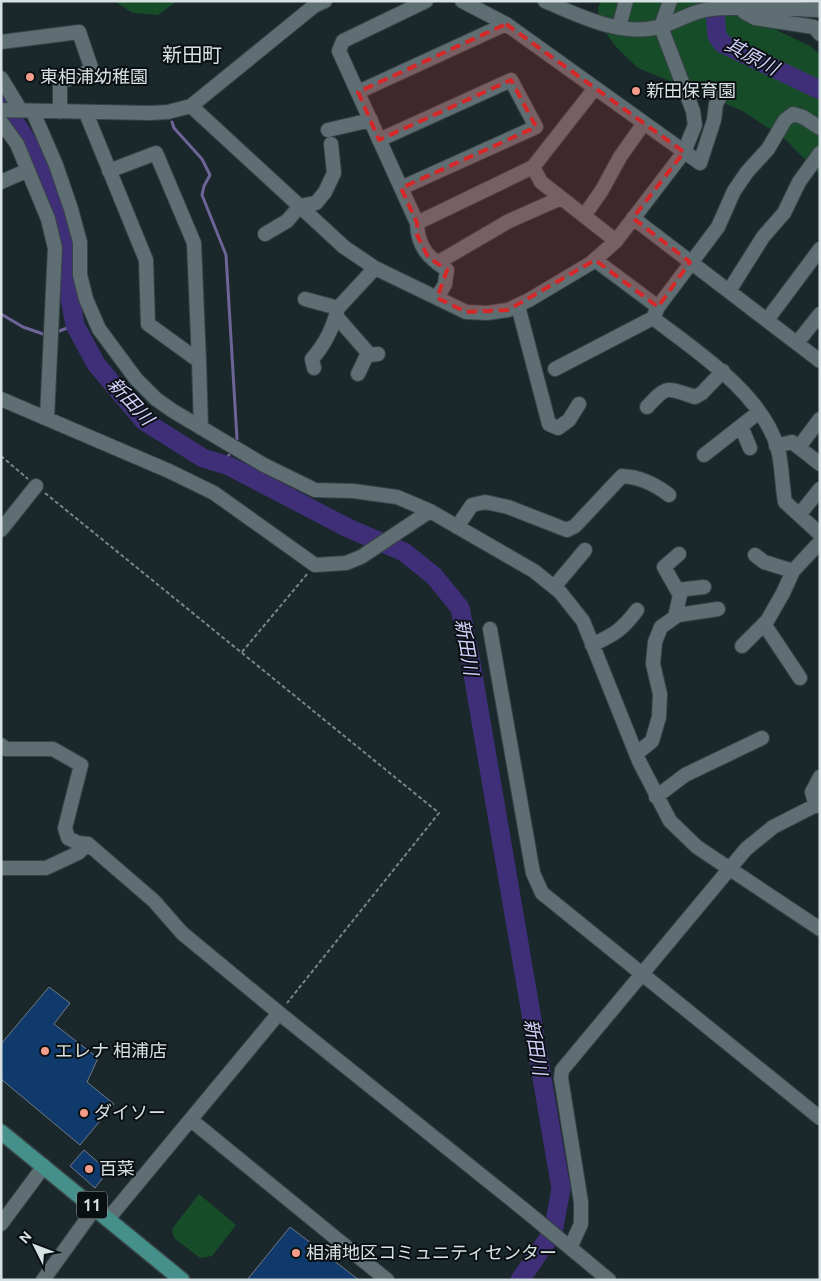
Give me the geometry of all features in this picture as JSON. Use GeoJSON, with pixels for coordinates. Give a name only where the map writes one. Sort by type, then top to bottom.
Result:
{"type":"FeatureCollection","features":[{"type":"Feature","properties":{"kind":"main road","name":"11"},"geometry":{"type":"LineString","coordinates":[[1,1132],[182,1280]]}},
{"type":"Feature","properties":{"kind":"street"},"geometry":{"type":"LineString","coordinates":[[17,111],[150,113],[168,112],[191,106],[314,6],[325,1]]}},
{"type":"Feature","properties":{"kind":"street"},"geometry":{"type":"LineString","coordinates":[[426,1],[343,41],[339,51],[417,223],[417,235],[424,250],[428,257],[447,270],[445,284],[437,298]]}},
{"type":"Feature","properties":{"kind":"street"},"geometry":{"type":"LineString","coordinates":[[462,1],[506,24],[700,163],[714,120],[716,104],[722,93]]}},
{"type":"Feature","properties":{"kind":"street"},"geometry":{"type":"LineString","coordinates":[[545,1],[592,22],[638,31],[662,27],[689,15],[711,9],[820,10]]}},
{"type":"Feature","properties":{"kind":"street"},"geometry":{"type":"LineString","coordinates":[[619,27],[626,1]]}},
{"type":"Feature","properties":{"kind":"street"},"geometry":{"type":"LineString","coordinates":[[191,106],[344,247],[375,268],[466,312],[487,313],[508,310],[518,306],[595,260],[616,241],[684,152],[695,126],[693,112],[662,27],[670,1]]}},
{"type":"Feature","properties":{"kind":"street"},"geometry":{"type":"LineString","coordinates":[[737,8],[755,18],[814,27],[820,34]]}},
{"type":"Feature","properties":{"kind":"street"},"geometry":{"type":"LineString","coordinates":[[358,92],[506,24]]}},
{"type":"Feature","properties":{"kind":"street"},"geometry":{"type":"LineString","coordinates":[[1,42],[79,32],[92,70],[60,82],[60,112]]}},
{"type":"Feature","properties":{"kind":"street"},"geometry":{"type":"LineString","coordinates":[[1,78],[17,111],[56,165],[71,208],[80,242],[80,275],[86,299],[99,330],[136,379],[156,399],[173,411],[264,465],[315,490],[353,491],[397,497],[430,511],[458,527],[534,571],[554,587],[583,621],[636,754],[656,797],[670,821],[697,847],[820,929]]}},
{"type":"Feature","properties":{"kind":"street"},"geometry":{"type":"LineString","coordinates":[[380,140],[511,80],[536,127],[401,188]]}},
{"type":"Feature","properties":{"kind":"street"},"geometry":{"type":"LineString","coordinates":[[417,223],[533,167],[595,88]]}},
{"type":"Feature","properties":{"kind":"street"},"geometry":{"type":"LineString","coordinates":[[86,113],[146,260],[148,324],[199,362]]}},
{"type":"Feature","properties":{"kind":"street"},"geometry":{"type":"LineString","coordinates":[[555,370],[655,313],[690,262],[718,227],[734,191],[768,149],[785,120],[793,114],[803,117],[820,128]]}},
{"type":"Feature","properties":{"kind":"street"},"geometry":{"type":"LineString","coordinates":[[265,234],[287,221],[300,206],[316,203],[326,192],[334,173],[330,137],[371,120]]}},
{"type":"Feature","properties":{"kind":"street"},"geometry":{"type":"LineString","coordinates":[[1,122],[17,144],[48,219],[55,248],[47,418]]}},
{"type":"Feature","properties":{"kind":"street"},"geometry":{"type":"LineString","coordinates":[[584,216],[602,190],[620,157],[644,123]]}},
{"type":"Feature","properties":{"kind":"street"},"geometry":{"type":"LineString","coordinates":[[109,171],[156,153],[194,243],[201,428]]}},
{"type":"Feature","properties":{"kind":"street"},"geometry":{"type":"LineString","coordinates":[[729,291],[763,238],[784,213],[799,182],[820,153]]}},
{"type":"Feature","properties":{"kind":"street"},"geometry":{"type":"LineString","coordinates":[[533,167],[541,182],[616,241]]}},
{"type":"Feature","properties":{"kind":"street"},"geometry":{"type":"LineString","coordinates":[[1,182],[28,170]]}},
{"type":"Feature","properties":{"kind":"street"},"geometry":{"type":"LineString","coordinates":[[437,263],[509,222],[561,198]]}},
{"type":"Feature","properties":{"kind":"street"},"geometry":{"type":"LineString","coordinates":[[633,218],[820,361]]}},
{"type":"Feature","properties":{"kind":"street"},"geometry":{"type":"LineString","coordinates":[[767,320],[820,249]]}},
{"type":"Feature","properties":{"kind":"street"},"geometry":{"type":"LineString","coordinates":[[595,260],[722,371],[759,412],[769,428],[776,446],[785,502],[820,534]]}},
{"type":"Feature","properties":{"kind":"street"},"geometry":{"type":"LineString","coordinates":[[310,365],[334,326],[337,312],[375,268]]}},
{"type":"Feature","properties":{"kind":"street"},"geometry":{"type":"LineString","coordinates":[[306,299],[337,312],[373,353],[358,374]]}},
{"type":"Feature","properties":{"kind":"street"},"geometry":{"type":"LineString","coordinates":[[518,306],[549,424],[558,428],[568,420],[579,404]]}},
{"type":"Feature","properties":{"kind":"street"},"geometry":{"type":"LineString","coordinates":[[797,343],[820,314]]}},
{"type":"Feature","properties":{"kind":"street"},"geometry":{"type":"LineString","coordinates":[[647,407],[662,391],[670,388],[695,397],[722,371]]}},
{"type":"Feature","properties":{"kind":"street"},"geometry":{"type":"LineString","coordinates":[[1,399],[169,471],[214,493],[315,565],[346,562],[361,557],[430,511]]}},
{"type":"Feature","properties":{"kind":"street"},"geometry":{"type":"LineString","coordinates":[[704,455],[759,412]]}},
{"type":"Feature","properties":{"kind":"street"},"geometry":{"type":"LineString","coordinates":[[799,447],[820,419]]}},
{"type":"Feature","properties":{"kind":"street"},"geometry":{"type":"LineString","coordinates":[[741,426],[750,448]]}},
{"type":"Feature","properties":{"kind":"street"},"geometry":{"type":"LineString","coordinates":[[776,446],[792,442],[820,464]]}},
{"type":"Feature","properties":{"kind":"street"},"geometry":{"type":"LineString","coordinates":[[458,527],[472,505],[485,502],[508,507],[567,530],[575,526],[622,476],[632,476],[656,485],[669,495]]}},
{"type":"Feature","properties":{"kind":"street"},"geometry":{"type":"LineString","coordinates":[[1,530],[36,486]]}},
{"type":"Feature","properties":{"kind":"street"},"geometry":{"type":"LineString","coordinates":[[799,515],[820,489]]}},
{"type":"Feature","properties":{"kind":"street"},"geometry":{"type":"LineString","coordinates":[[742,646],[764,624],[783,593],[793,570],[820,542]]}},
{"type":"Feature","properties":{"kind":"street"},"geometry":{"type":"LineString","coordinates":[[554,587],[585,550]]}},
{"type":"Feature","properties":{"kind":"street"},"geometry":{"type":"LineString","coordinates":[[675,617],[680,594],[664,567],[679,554]]}},
{"type":"Feature","properties":{"kind":"street"},"geometry":{"type":"LineString","coordinates":[[755,555],[764,562],[793,570]]}},
{"type":"Feature","properties":{"kind":"street"},"geometry":{"type":"LineString","coordinates":[[677,590],[704,587]]}},
{"type":"Feature","properties":{"kind":"street"},"geometry":{"type":"LineString","coordinates":[[636,754],[652,741],[659,717],[660,694],[653,664],[655,642],[661,627],[675,617],[718,609]]}},
{"type":"Feature","properties":{"kind":"street"},"geometry":{"type":"LineString","coordinates":[[592,645],[616,634],[636,610]]}},
{"type":"Feature","properties":{"kind":"street"},"geometry":{"type":"LineString","coordinates":[[764,624],[800,678]]}},
{"type":"Feature","properties":{"kind":"street"},"geometry":{"type":"LineString","coordinates":[[490,630],[534,873],[542,893],[820,1118]]}},
{"type":"Feature","properties":{"kind":"street"},"geometry":{"type":"LineString","coordinates":[[656,797],[685,775],[743,743],[762,738]]}},
{"type":"Feature","properties":{"kind":"street"},"geometry":{"type":"LineString","coordinates":[[1,745],[6,749],[53,749],[81,765],[65,828],[68,838],[78,843],[88,844],[154,901],[182,933],[609,1280]]}},
{"type":"Feature","properties":{"kind":"street"},"geometry":{"type":"LineString","coordinates":[[570,1248],[581,1224],[581,1202],[561,1078],[562,1070],[746,850],[773,827],[818,804],[812,792],[820,776]]}},
{"type":"Feature","properties":{"kind":"street"},"geometry":{"type":"LineString","coordinates":[[1,868],[46,868],[78,853],[88,844]]}},
{"type":"Feature","properties":{"kind":"street"},"geometry":{"type":"LineString","coordinates":[[108,1219],[279,1013]]}},
{"type":"Feature","properties":{"kind":"street"},"geometry":{"type":"LineString","coordinates":[[191,1120],[387,1280]]}},
{"type":"Feature","properties":{"kind":"street"},"geometry":{"type":"LineString","coordinates":[[2,1222],[44,1166]]}},
{"type":"Feature","properties":{"kind":"street"},"geometry":{"type":"LineString","coordinates":[[43,1280],[94,1208]]}},
{"type":"Feature","properties":{"kind":"path"},"geometry":{"type":"LineString","coordinates":[[1,456],[439,813],[279,1013]]}},
{"type":"Feature","properties":{"kind":"path"},"geometry":{"type":"LineString","coordinates":[[242,652],[315,565]]}},
{"type":"Feature","properties":{"kind":"highlighted area"},"geometry":{"type":"Polygon","coordinates":[[[506,24],[684,152],[633,218],[690,262],[658,307],[595,260],[508,310],[466,312],[437,298],[447,270],[428,257],[417,235],[417,223],[401,188],[536,127],[511,80],[379,140],[358,92],[506,24]]]}},
{"type":"Feature","properties":{"kind":"green space"},"geometry":{"type":"Polygon","coordinates":[[[114,1],[177,1],[158,15],[133,13],[114,1]]]}},
{"type":"Feature","properties":{"kind":"green space"},"geometry":{"type":"Polygon","coordinates":[[[602,1],[693,1],[755,20],[810,46],[820,54],[820,175],[786,140],[743,111],[638,68],[617,48],[599,24],[598,7],[602,1]]]}},
{"type":"Feature","properties":{"kind":"green space"},"geometry":{"type":"Polygon","coordinates":[[[199,1194],[236,1225],[212,1256],[200,1258],[174,1238],[172,1229],[199,1194]]]}},
{"type":"Feature","properties":{"kind":"building","name":"エレナ 相浦店"},"geometry":{"type":"Polygon","coordinates":[[[49,987],[70,1003],[54,1024],[98,1058],[87,1082],[114,1104],[80,1145],[1,1079],[1,1044],[49,987]]]}},
{"type":"Feature","properties":{"kind":"building","name":"百菜"},"geometry":{"type":"Polygon","coordinates":[[[84,1150],[108,1171],[95,1188],[70,1166],[84,1150]]]}},
{"type":"Feature","properties":{"kind":"building","name":"相浦地区コミュニティセンター"},"geometry":{"type":"Polygon","coordinates":[[[290,1227],[359,1280],[247,1280],[290,1227]]]}},
{"type":"Feature","properties":{"kind":"waterway","name":"其原川"},"geometry":{"type":"LineString","coordinates":[[714,1],[717,36],[723,44],[820,90]]}},
{"type":"Feature","properties":{"kind":"waterway","name":"新田川"},"geometry":{"type":"LineString","coordinates":[[1,100],[39,161],[65,234],[66,278],[75,325],[96,364],[144,421],[203,458],[229,466],[348,528],[404,552],[434,576],[460,608],[561,1189],[553,1232],[520,1280]]}},
{"type":"Feature","properties":{"kind":"waterway"},"geometry":{"type":"LineString","coordinates":[[172,122],[174,128],[202,159],[210,175],[202,195],[226,255],[237,439]]}},
{"type":"Feature","properties":{"kind":"waterway"},"geometry":{"type":"LineString","coordinates":[[1,314],[23,327],[46,335]]}},
{"type":"Feature","properties":{"kind":"waterway"},"geometry":{"type":"LineString","coordinates":[[54,333],[75,325]]}},
{"type":"Feature","properties":{"kind":"waterway"},"geometry":{"type":"LineString","coordinates":[[224,465],[229,455]]}},
{"type":"Feature","properties":{"kind":"place","name":"東相浦幼稚園"},"geometry":{"type":"Point","coordinates":[30,77]}},
{"type":"Feature","properties":{"kind":"place","name":"新田保育園"},"geometry":{"type":"Point","coordinates":[636,91]}},
{"type":"Feature","properties":{"kind":"place","name":"エレナ 相浦店"},"geometry":{"type":"Point","coordinates":[45,1051]}},
{"type":"Feature","properties":{"kind":"place","name":"ダイソー"},"geometry":{"type":"Point","coordinates":[84,1113]}},
{"type":"Feature","properties":{"kind":"place","name":"百菜"},"geometry":{"type":"Point","coordinates":[89,1169]}},
{"type":"Feature","properties":{"kind":"place","name":"相浦地区コミュニティセンター"},"geometry":{"type":"Point","coordinates":[296,1253]}},
{"type":"Feature","properties":{"kind":"district","name":"新田町"},"geometry":{"type":"Point","coordinates":[192,55]}}]}
